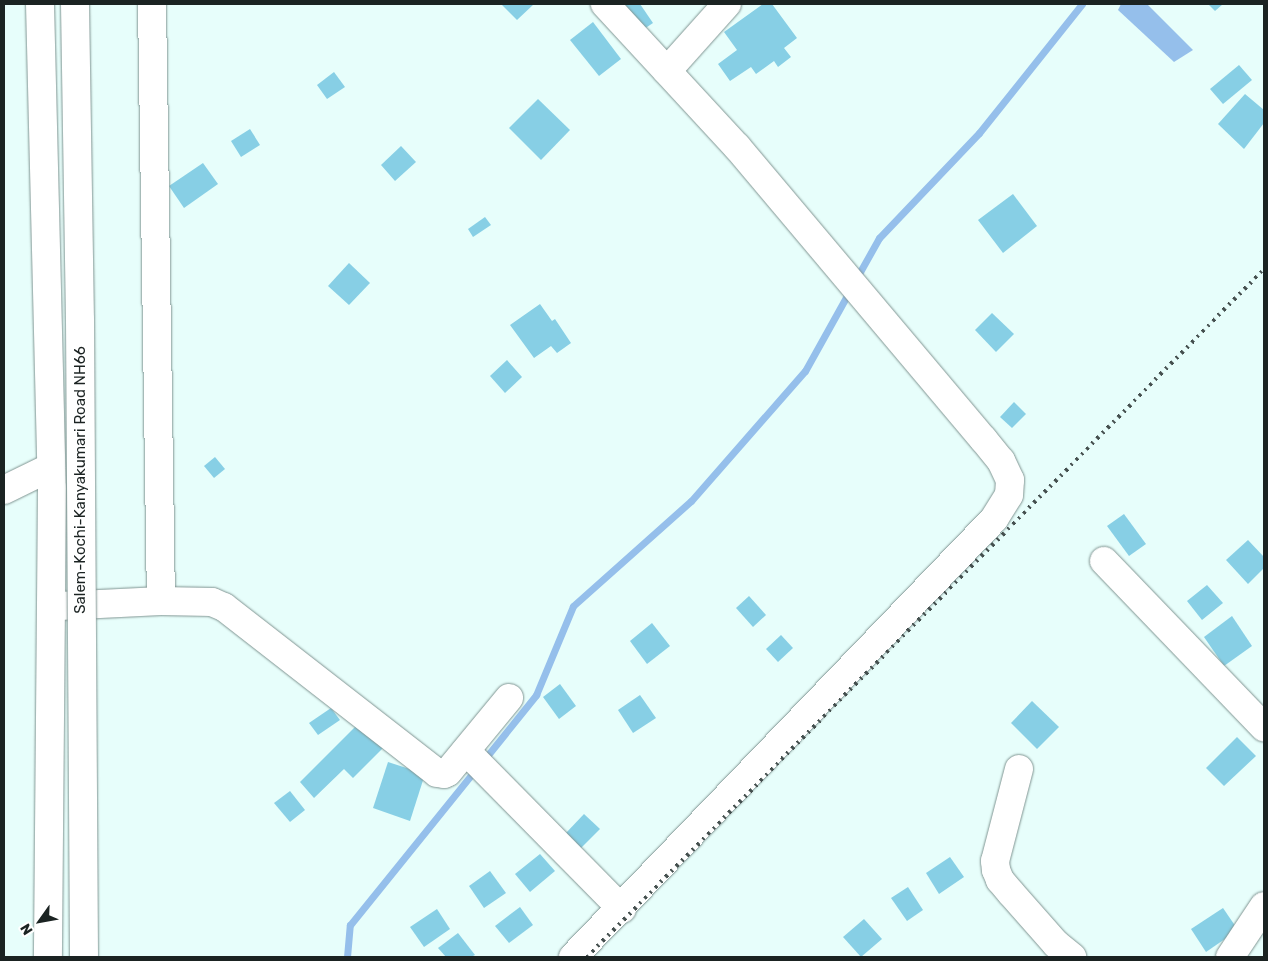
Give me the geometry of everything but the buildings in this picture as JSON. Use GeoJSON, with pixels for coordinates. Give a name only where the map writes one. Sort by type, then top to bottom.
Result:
{"type":"FeatureCollection","features":[{"type":"Feature","properties":{"kind":"main road"},"geometry":{"type":"LineString","coordinates":[[40,4],[51,466],[48,957]]}},
{"type":"Feature","properties":{"kind":"main road","name":"Salem-Kochi-Kanyakumari Road NH66"},"geometry":{"type":"LineString","coordinates":[[75,4],[80,320],[84,957]]}},
{"type":"Feature","properties":{"kind":"main road"},"geometry":{"type":"LineString","coordinates":[[152,4],[161,602]]}},
{"type":"Feature","properties":{"kind":"main road"},"geometry":{"type":"LineString","coordinates":[[573,957],[622,909],[994,519],[1009,496],[1010,480],[1001,461],[737,148],[605,4]]}},
{"type":"Feature","properties":{"kind":"main road"},"geometry":{"type":"LineString","coordinates":[[667,71],[727,4]]}},
{"type":"Feature","properties":{"kind":"main road"},"geometry":{"type":"LineString","coordinates":[[4,490],[51,466]]}},
{"type":"Feature","properties":{"kind":"main road"},"geometry":{"type":"LineString","coordinates":[[1104,561],[1264,728]]}},
{"type":"Feature","properties":{"kind":"main road"},"geometry":{"type":"LineString","coordinates":[[50,607],[161,602],[212,602],[224,607],[437,773],[444,774],[448,772],[509,698]]}},
{"type":"Feature","properties":{"kind":"main road"},"geometry":{"type":"LineString","coordinates":[[466,751],[622,909]]}},
{"type":"Feature","properties":{"kind":"main road"},"geometry":{"type":"LineString","coordinates":[[1019,769],[995,861],[996,870],[1000,880],[1011,893],[1056,944],[1072,957]]}},
{"type":"Feature","properties":{"kind":"main road"},"geometry":{"type":"LineString","coordinates":[[1230,957],[1264,906]]}},
{"type":"Feature","properties":{"kind":"water"},"geometry":{"type":"Polygon","coordinates":[[[1121,4],[1147,4],[1193,50],[1174,62],[1118,10],[1121,4]]]}},
{"type":"Feature","properties":{"kind":"waterway"},"geometry":{"type":"LineString","coordinates":[[856,279],[879,238],[979,133],[1082,4]]}},
{"type":"Feature","properties":{"kind":"waterway"},"geometry":{"type":"LineString","coordinates":[[483,761],[536,695],[573,606],[691,501],[805,371],[850,290]]}},
{"type":"Feature","properties":{"kind":"waterway"},"geometry":{"type":"LineString","coordinates":[[347,957],[350,925],[476,769]]}},
{"type":"Feature","properties":{"kind":"railway"},"geometry":{"type":"LineString","coordinates":[[587,957],[1264,269]]}}]}
